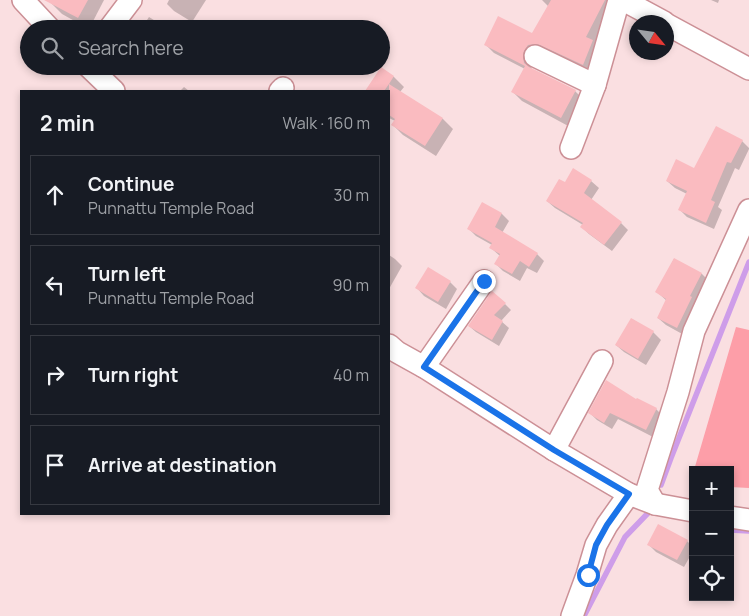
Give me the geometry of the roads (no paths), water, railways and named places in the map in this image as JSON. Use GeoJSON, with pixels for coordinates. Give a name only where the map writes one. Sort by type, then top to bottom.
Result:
{"type":"FeatureCollection","features":[{"type":"Feature","properties":{"kind":"street"},"geometry":{"type":"LineString","coordinates":[[23,0],[42,20]]}},
{"type":"Feature","properties":{"kind":"street"},"geometry":{"type":"LineString","coordinates":[[116,20],[131,0]]}},
{"type":"Feature","properties":{"kind":"street"},"geometry":{"type":"LineString","coordinates":[[571,148],[595,85],[619,0]]}},
{"type":"Feature","properties":{"kind":"street"},"geometry":{"type":"LineString","coordinates":[[623,0],[650,15]]}},
{"type":"Feature","properties":{"kind":"street"},"geometry":{"type":"LineString","coordinates":[[674,28],[749,69]]}},
{"type":"Feature","properties":{"kind":"street"},"geometry":{"type":"LineString","coordinates":[[535,56],[595,85]]}},
{"type":"Feature","properties":{"kind":"street"},"geometry":{"type":"LineString","coordinates":[[97,75],[113,90]]}},
{"type":"Feature","properties":{"kind":"street"},"geometry":{"type":"LineString","coordinates":[[655,504],[647,490],[678,392],[694,331],[749,210]]}},
{"type":"Feature","properties":{"kind":"street"},"geometry":{"type":"LineString","coordinates":[[424,367],[484,281]]}},
{"type":"Feature","properties":{"kind":"street"},"geometry":{"type":"LineString","coordinates":[[390,346],[554,450],[629,494],[655,504],[689,510]]}},
{"type":"Feature","properties":{"kind":"street"},"geometry":{"type":"LineString","coordinates":[[554,450],[602,361]]}},
{"type":"Feature","properties":{"kind":"street"},"geometry":{"type":"LineString","coordinates":[[572,616],[588,575],[596,545],[607,525],[629,494]]}},
{"type":"Feature","properties":{"kind":"street"},"geometry":{"type":"LineString","coordinates":[[734,518],[749,520]]}},
{"type":"Feature","properties":{"kind":"waterway"},"geometry":{"type":"LineString","coordinates":[[661,485],[749,262]]}},
{"type":"Feature","properties":{"kind":"waterway"},"geometry":{"type":"LineString","coordinates":[[584,616],[625,537],[650,511],[654,512]]}},
{"type":"Feature","properties":{"kind":"waterway"},"geometry":{"type":"LineString","coordinates":[[734,530],[749,531]]}}]}
